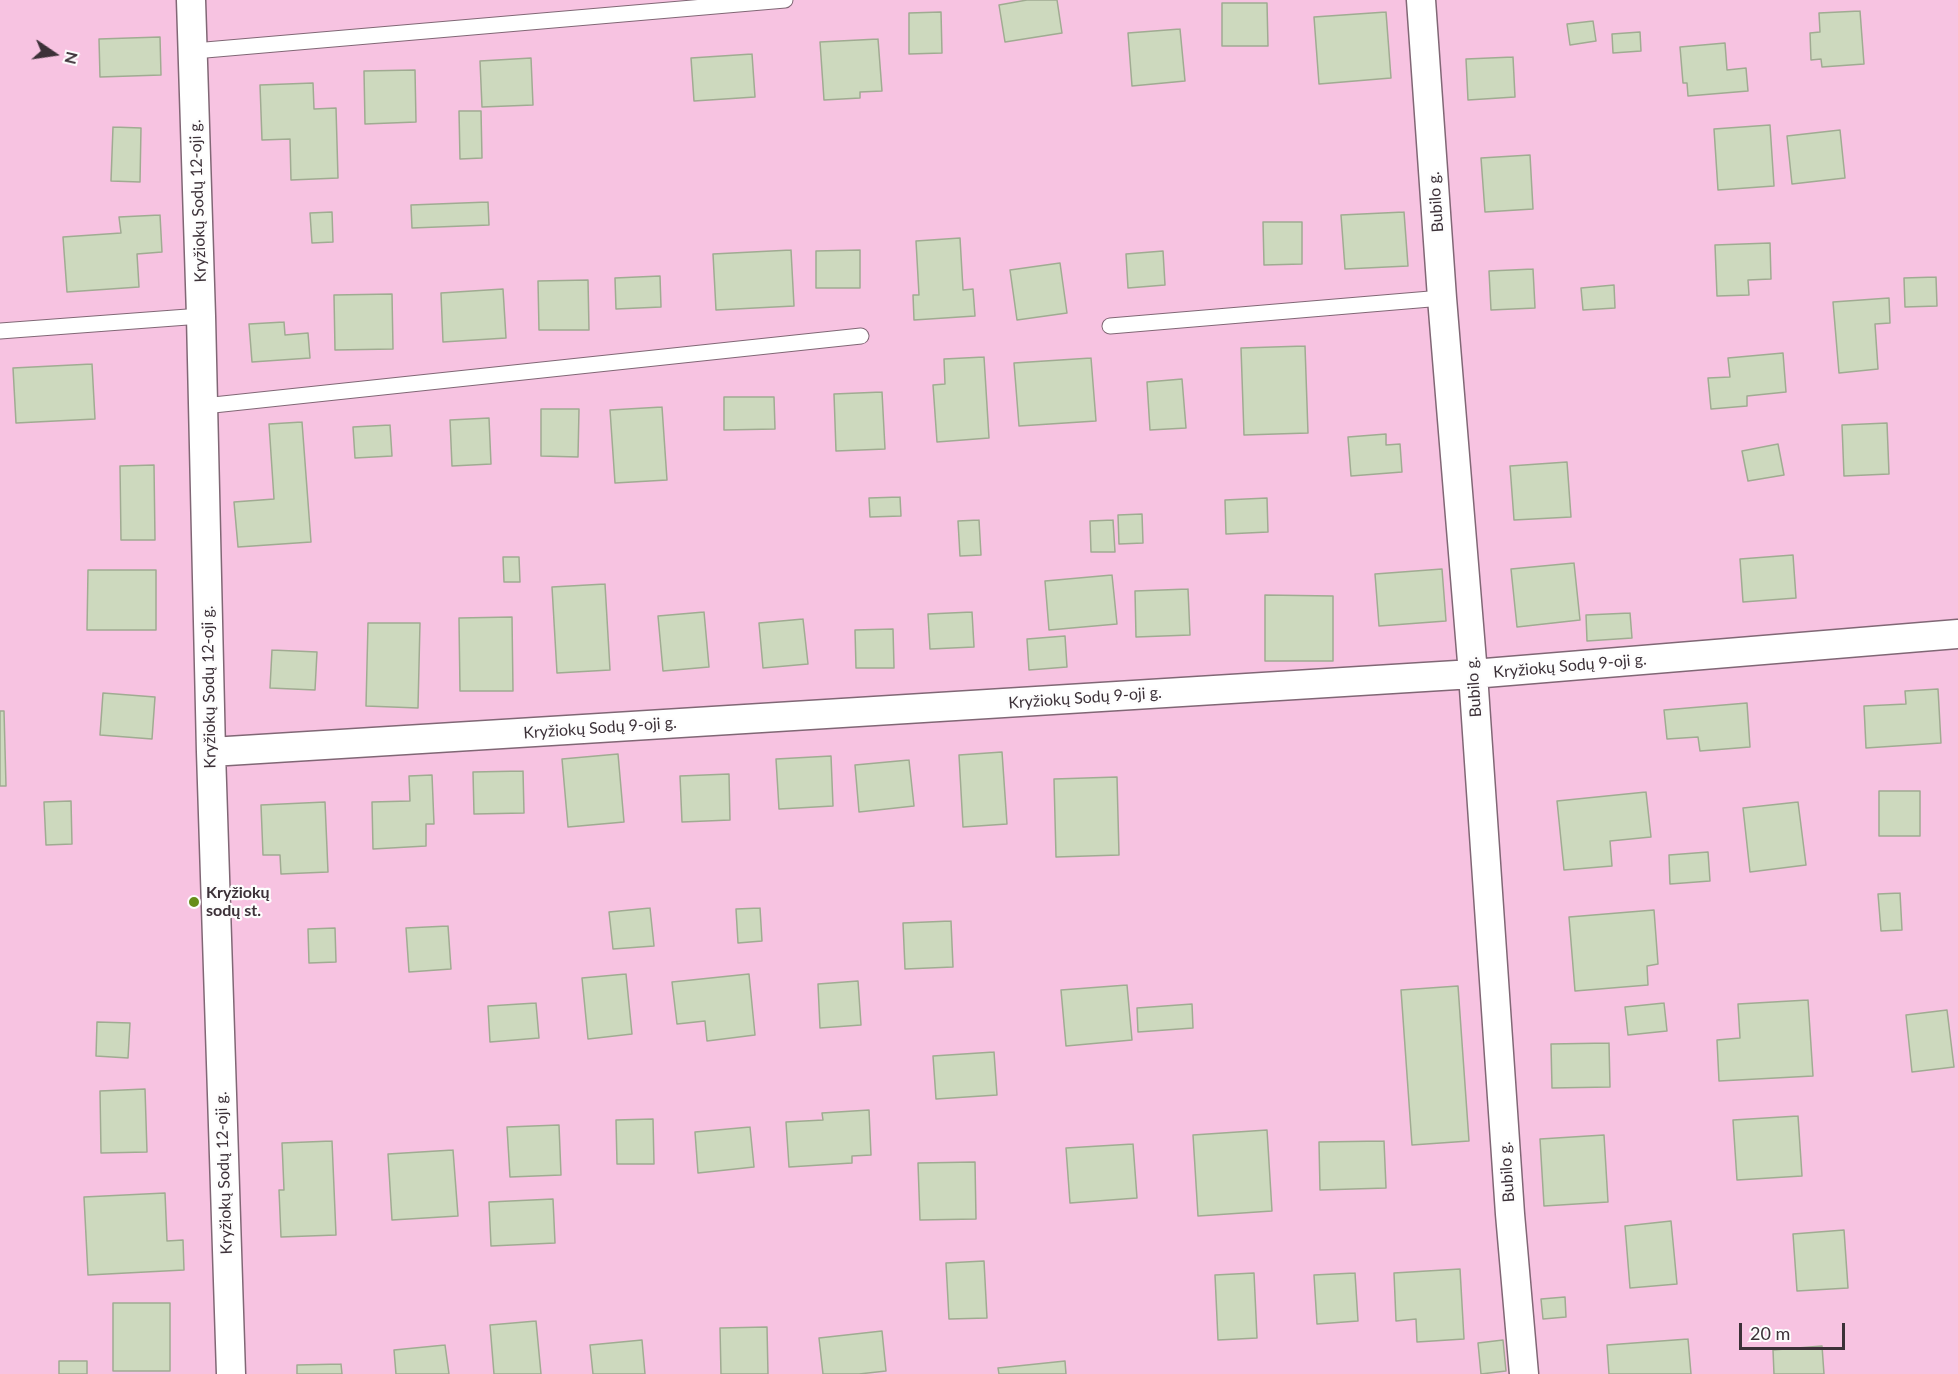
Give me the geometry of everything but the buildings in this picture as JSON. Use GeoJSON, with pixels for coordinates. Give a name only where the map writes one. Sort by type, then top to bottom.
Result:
{"type":"FeatureCollection","features":[{"type":"Feature","properties":{"kind":"street","name":"Kryžiokų Sodų 12-oji g."},"geometry":{"type":"LineString","coordinates":[[191,0],[204,406],[211,752],[231,1374]]}},
{"type":"Feature","properties":{"kind":"street","name":"Bubilo g."},"geometry":{"type":"LineString","coordinates":[[1421,0],[1442,298],[1473,674],[1509,1203],[1524,1374]]}},
{"type":"Feature","properties":{"kind":"street","name":"Kryžiokų Sodų 9-oji g."},"geometry":{"type":"LineString","coordinates":[[211,752],[1473,674],[1958,634]]}},
{"type":"Feature","properties":{"kind":"lane"},"geometry":{"type":"LineString","coordinates":[[194,51],[785,0]]}},
{"type":"Feature","properties":{"kind":"lane"},"geometry":{"type":"LineString","coordinates":[[1110,326],[1442,298]]}},
{"type":"Feature","properties":{"kind":"lane"},"geometry":{"type":"LineString","coordinates":[[0,331],[201,316]]}},
{"type":"Feature","properties":{"kind":"lane"},"geometry":{"type":"LineString","coordinates":[[204,406],[861,336]]}},
{"type":"Feature","properties":{"kind":"shaded area"},"geometry":{"type":"Polygon","coordinates":[[[0,0],[1958,0],[1958,1374],[0,1374],[0,0]]]}},
{"type":"Feature","properties":{"kind":"place","name":"Kryžiokų sodų st."},"geometry":{"type":"Point","coordinates":[194,902]}}]}
